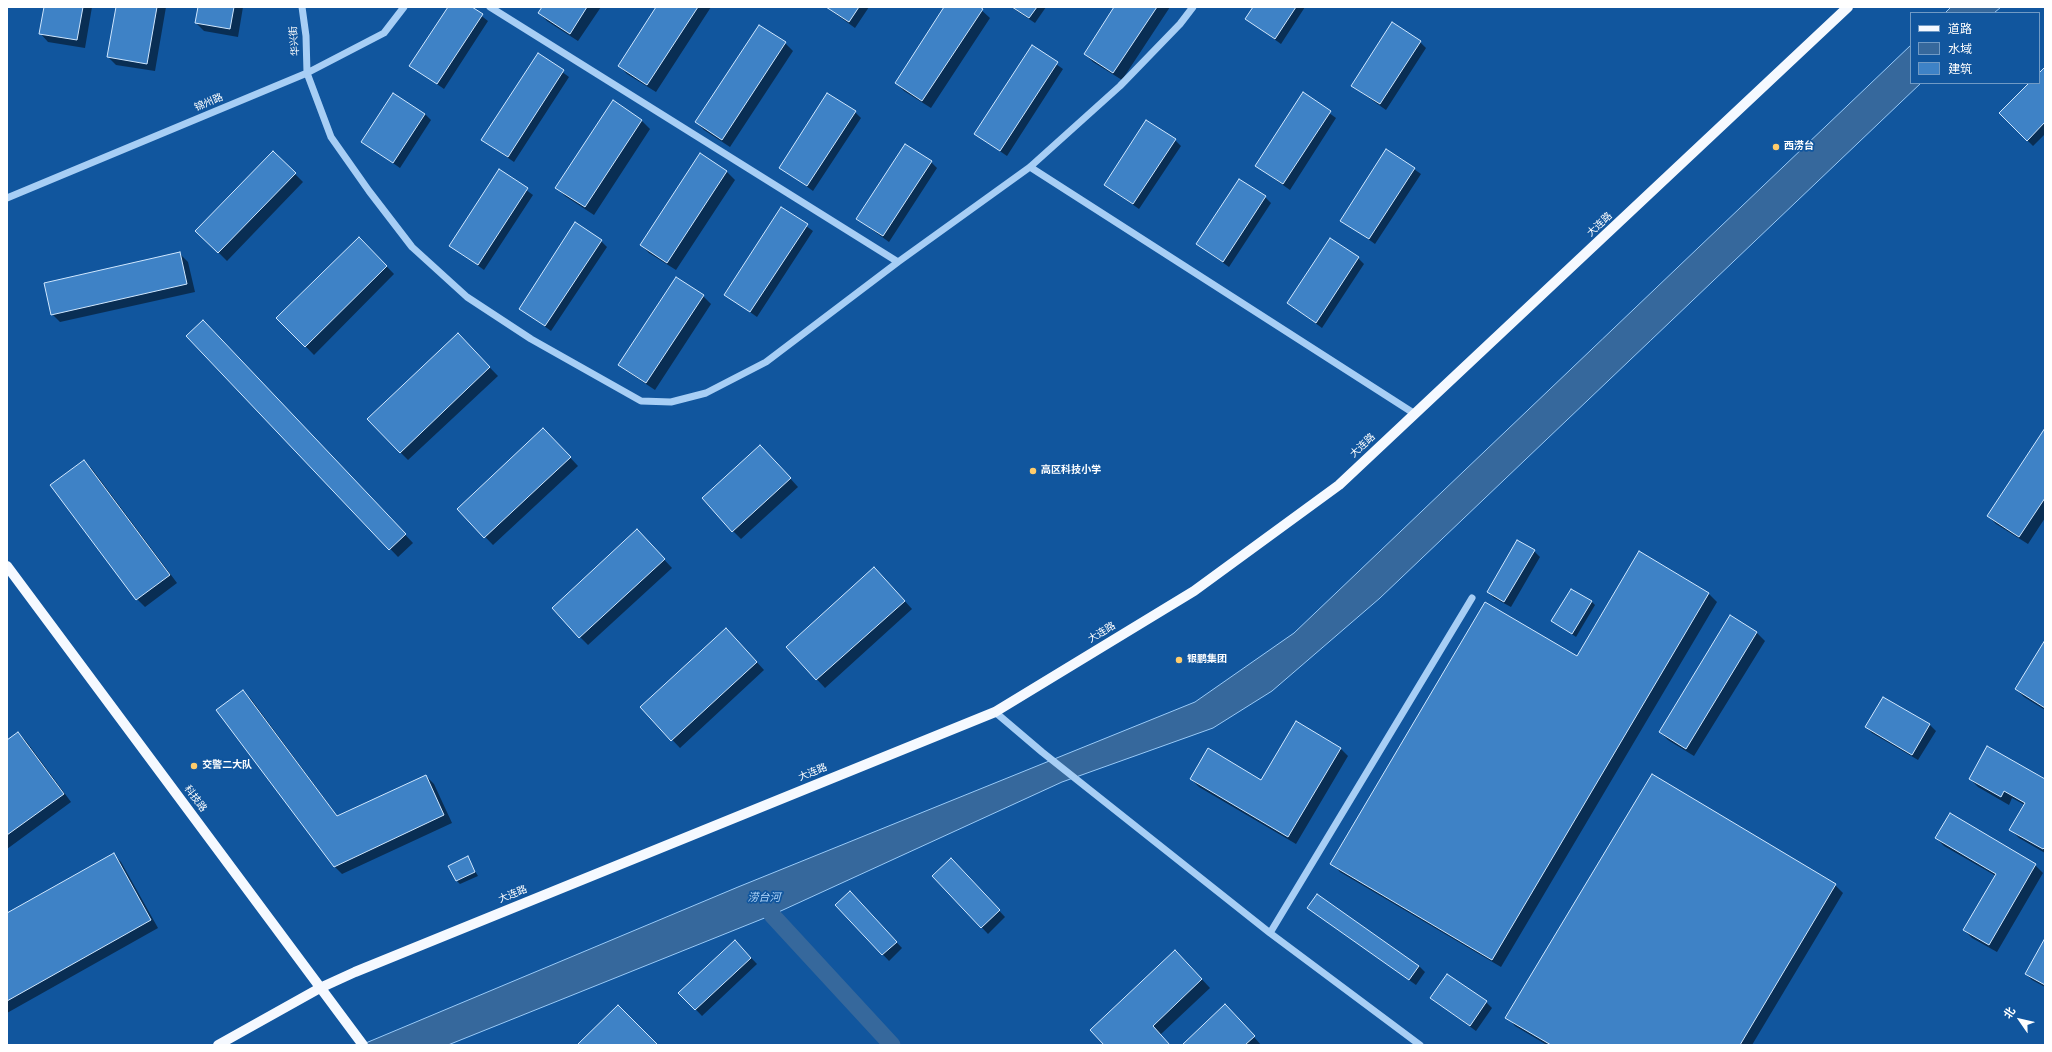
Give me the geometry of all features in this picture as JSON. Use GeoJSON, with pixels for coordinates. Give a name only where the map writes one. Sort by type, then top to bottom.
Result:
{"type":"FeatureCollection","features":[{"type":"Feature","properties":{"kind":"main road","name":"大连路"},"geometry":{"type":"LineString","coordinates":[[218,1045],[320,988],[362,969],[995,712],[1194,591],[1339,485],[1848,7]]}},
{"type":"Feature","properties":{"kind":"main road","name":"科技路"},"geometry":{"type":"LineString","coordinates":[[7,566],[361,1042]]}},
{"type":"Feature","properties":{"kind":"street","name":"华兴街"},"geometry":{"type":"LineString","coordinates":[[302,7],[306,36],[307,73],[330,137],[368,191],[412,247],[467,297],[531,339],[641,401],[671,402],[706,393],[766,362],[898,262],[1030,167],[1120,86],[1180,24],[1193,7]]}},
{"type":"Feature","properties":{"kind":"street","name":"锦州路"},"geometry":{"type":"LineString","coordinates":[[7,198],[307,73],[384,33],[404,7]]}},
{"type":"Feature","properties":{"kind":"street"},"geometry":{"type":"LineString","coordinates":[[490,7],[898,262]]}},
{"type":"Feature","properties":{"kind":"street"},"geometry":{"type":"LineString","coordinates":[[1030,167],[1415,414]]}},
{"type":"Feature","properties":{"kind":"street"},"geometry":{"type":"LineString","coordinates":[[1270,933],[1472,598]]}},
{"type":"Feature","properties":{"kind":"street"},"geometry":{"type":"LineString","coordinates":[[995,712],[1081,784],[1270,933],[1420,1045]]}},
{"type":"Feature","properties":{"kind":"water"},"geometry":{"type":"Polygon","coordinates":[[[1951,7],[2001,7],[1995,12],[1946,12],[1951,7]]]}},
{"type":"Feature","properties":{"kind":"water","name":"涝台河"},"geometry":{"type":"Polygon","coordinates":[[[1910,46],[1910,84],[1920,84],[1380,598],[1272,691],[1213,728],[1062,782],[772,915],[448,1045],[361,1045],[738,887],[1195,702],[1294,633],[1910,46]]]}},
{"type":"Feature","properties":{"kind":"building"},"geometry":{"type":"Polygon","coordinates":[[[44,7],[83,7],[77,40],[39,34],[44,7]]]}},
{"type":"Feature","properties":{"kind":"building"},"geometry":{"type":"Polygon","coordinates":[[[116,7],[157,7],[147,64],[107,57],[116,7]]]}},
{"type":"Feature","properties":{"kind":"building"},"geometry":{"type":"Polygon","coordinates":[[[198,7],[234,7],[230,29],[195,23],[198,7]]]}},
{"type":"Feature","properties":{"kind":"building"},"geometry":{"type":"Polygon","coordinates":[[[448,7],[472,7],[483,14],[437,84],[409,66],[448,7]]]}},
{"type":"Feature","properties":{"kind":"building"},"geometry":{"type":"Polygon","coordinates":[[[542,7],[587,7],[570,34],[538,13],[542,7]]]}},
{"type":"Feature","properties":{"kind":"building"},"geometry":{"type":"Polygon","coordinates":[[[656,7],[698,7],[647,85],[618,66],[656,7]]]}},
{"type":"Feature","properties":{"kind":"building"},"geometry":{"type":"Polygon","coordinates":[[[826,7],[859,7],[849,22],[826,7]]]}},
{"type":"Feature","properties":{"kind":"building"},"geometry":{"type":"Polygon","coordinates":[[[944,7],[980,7],[983,9],[922,101],[895,83],[944,7]]]}},
{"type":"Feature","properties":{"kind":"building"},"geometry":{"type":"Polygon","coordinates":[[[1012,7],[1037,7],[1029,18],[1012,7]]]}},
{"type":"Feature","properties":{"kind":"building"},"geometry":{"type":"Polygon","coordinates":[[[1114,7],[1157,7],[1113,73],[1084,54],[1114,7]]]}},
{"type":"Feature","properties":{"kind":"building"},"geometry":{"type":"Polygon","coordinates":[[[1253,7],[1296,7],[1275,39],[1245,19],[1253,7]]]}},
{"type":"Feature","properties":{"kind":"building"},"geometry":{"type":"Polygon","coordinates":[[[1392,22],[1421,41],[1380,104],[1351,86],[1392,22]]]}},
{"type":"Feature","properties":{"kind":"building"},"geometry":{"type":"Polygon","coordinates":[[[759,25],[786,42],[722,140],[695,122],[759,25]]]}},
{"type":"Feature","properties":{"kind":"building"},"geometry":{"type":"Polygon","coordinates":[[[1032,45],[1058,62],[1000,151],[974,134],[1032,45]]]}},
{"type":"Feature","properties":{"kind":"building"},"geometry":{"type":"Polygon","coordinates":[[[538,53],[564,70],[508,157],[481,140],[538,53]]]}},
{"type":"Feature","properties":{"kind":"building"},"geometry":{"type":"Polygon","coordinates":[[[2045,67],[2045,122],[2027,141],[1999,113],[2028,84],[2040,84],[2040,72],[2045,67]]]}},
{"type":"Feature","properties":{"kind":"building"},"geometry":{"type":"Polygon","coordinates":[[[1303,92],[1331,111],[1283,184],[1255,166],[1303,92]]]}},
{"type":"Feature","properties":{"kind":"building"},"geometry":{"type":"Polygon","coordinates":[[[393,93],[425,114],[393,163],[361,142],[393,93]]]}},
{"type":"Feature","properties":{"kind":"building"},"geometry":{"type":"Polygon","coordinates":[[[827,93],[856,111],[807,186],[779,168],[827,93]]]}},
{"type":"Feature","properties":{"kind":"building"},"geometry":{"type":"Polygon","coordinates":[[[613,100],[642,120],[585,207],[555,188],[613,100]]]}},
{"type":"Feature","properties":{"kind":"building"},"geometry":{"type":"Polygon","coordinates":[[[1146,120],[1176,139],[1133,204],[1104,185],[1146,120]]]}},
{"type":"Feature","properties":{"kind":"building"},"geometry":{"type":"Polygon","coordinates":[[[905,144],[932,161],[883,236],[856,219],[905,144]]]}},
{"type":"Feature","properties":{"kind":"building"},"geometry":{"type":"Polygon","coordinates":[[[1386,149],[1415,168],[1369,239],[1340,221],[1386,149]]]}},
{"type":"Feature","properties":{"kind":"building"},"geometry":{"type":"Polygon","coordinates":[[[273,151],[296,173],[218,253],[195,231],[273,151]]]}},
{"type":"Feature","properties":{"kind":"building"},"geometry":{"type":"Polygon","coordinates":[[[700,153],[727,171],[667,263],[640,245],[700,153]]]}},
{"type":"Feature","properties":{"kind":"building"},"geometry":{"type":"Polygon","coordinates":[[[499,169],[528,188],[478,265],[449,246],[499,169]]]}},
{"type":"Feature","properties":{"kind":"building"},"geometry":{"type":"Polygon","coordinates":[[[1239,179],[1266,196],[1223,262],[1196,244],[1239,179]]]}},
{"type":"Feature","properties":{"kind":"building"},"geometry":{"type":"Polygon","coordinates":[[[781,207],[808,224],[750,312],[724,295],[781,207]]]}},
{"type":"Feature","properties":{"kind":"building"},"geometry":{"type":"Polygon","coordinates":[[[575,222],[602,240],[545,326],[519,309],[575,222]]]}},
{"type":"Feature","properties":{"kind":"building"},"geometry":{"type":"Polygon","coordinates":[[[359,237],[387,266],[305,347],[276,318],[359,237]]]}},
{"type":"Feature","properties":{"kind":"building"},"geometry":{"type":"Polygon","coordinates":[[[1330,238],[1359,257],[1316,323],[1287,303],[1330,238]]]}},
{"type":"Feature","properties":{"kind":"building"},"geometry":{"type":"Polygon","coordinates":[[[180,252],[187,284],[51,315],[44,283],[180,252]]]}},
{"type":"Feature","properties":{"kind":"building"},"geometry":{"type":"Polygon","coordinates":[[[676,277],[704,295],[646,383],[618,365],[676,277]]]}},
{"type":"Feature","properties":{"kind":"building"},"geometry":{"type":"Polygon","coordinates":[[[203,320],[406,534],[389,550],[186,336],[203,320]]]}},
{"type":"Feature","properties":{"kind":"building"},"geometry":{"type":"Polygon","coordinates":[[[458,333],[490,367],[400,453],[367,419],[458,333]]]}},
{"type":"Feature","properties":{"kind":"building"},"geometry":{"type":"Polygon","coordinates":[[[543,428],[571,457],[484,538],[457,509],[543,428]]]}},
{"type":"Feature","properties":{"kind":"building"},"geometry":{"type":"Polygon","coordinates":[[[2045,428],[2045,498],[2019,537],[1987,516],[2045,428]]]}},
{"type":"Feature","properties":{"kind":"building"},"geometry":{"type":"Polygon","coordinates":[[[760,445],[791,478],[732,532],[702,498],[760,445]]]}},
{"type":"Feature","properties":{"kind":"building"},"geometry":{"type":"Polygon","coordinates":[[[84,460],[170,575],[136,600],[50,485],[84,460]]]}},
{"type":"Feature","properties":{"kind":"building"},"geometry":{"type":"Polygon","coordinates":[[[637,529],[665,559],[579,638],[552,608],[637,529]]]}},
{"type":"Feature","properties":{"kind":"building"},"geometry":{"type":"Polygon","coordinates":[[[1517,540],[1535,550],[1504,602],[1487,592],[1517,540]]]}},
{"type":"Feature","properties":{"kind":"building"},"geometry":{"type":"Polygon","coordinates":[[[1639,551],[1709,593],[1492,960],[1330,864],[1485,602],[1577,656],[1639,551]]]}},
{"type":"Feature","properties":{"kind":"building"},"geometry":{"type":"Polygon","coordinates":[[[874,567],[905,601],[816,680],[786,647],[874,567]]]}},
{"type":"Feature","properties":{"kind":"building"},"geometry":{"type":"Polygon","coordinates":[[[1571,589],[1592,601],[1572,634],[1551,621],[1571,589]]]}},
{"type":"Feature","properties":{"kind":"building"},"geometry":{"type":"Polygon","coordinates":[[[1730,615],[1757,632],[1686,749],[1659,732],[1730,615]]]}},
{"type":"Feature","properties":{"kind":"building"},"geometry":{"type":"Polygon","coordinates":[[[726,628],[757,662],[671,741],[640,707],[726,628]]]}},
{"type":"Feature","properties":{"kind":"building"},"geometry":{"type":"Polygon","coordinates":[[[2045,640],[2045,708],[2015,689],[2045,640]]]}},
{"type":"Feature","properties":{"kind":"building"},"geometry":{"type":"Polygon","coordinates":[[[243,690],[337,816],[426,775],[444,815],[334,867],[216,710],[243,690]]]}},
{"type":"Feature","properties":{"kind":"building"},"geometry":{"type":"Polygon","coordinates":[[[1883,697],[1930,724],[1912,755],[1865,727],[1883,697]]]}},
{"type":"Feature","properties":{"kind":"building"},"geometry":{"type":"Polygon","coordinates":[[[1296,721],[1341,748],[1288,837],[1190,779],[1208,748],[1261,780],[1296,721]]]}},
{"type":"Feature","properties":{"kind":"building"},"geometry":{"type":"Polygon","coordinates":[[[18,732],[64,794],[7,835],[7,740],[18,732]]]}},
{"type":"Feature","properties":{"kind":"building"},"geometry":{"type":"Polygon","coordinates":[[[1987,746],[2045,779],[2045,847],[2043,849],[2009,830],[2025,803],[2004,791],[2001,797],[1969,779],[1987,746]]]}},
{"type":"Feature","properties":{"kind":"building"},"geometry":{"type":"Polygon","coordinates":[[[1652,774],[1836,884],[1740,1045],[1551,1045],[1505,1018],[1652,774]]]}},
{"type":"Feature","properties":{"kind":"building"},"geometry":{"type":"Polygon","coordinates":[[[1950,813],[2036,864],[1989,945],[1963,930],[1996,874],[1935,838],[1950,813]]]}},
{"type":"Feature","properties":{"kind":"building"},"geometry":{"type":"Polygon","coordinates":[[[114,853],[151,920],[7,1001],[7,913],[114,853]]]}},
{"type":"Feature","properties":{"kind":"building"},"geometry":{"type":"Polygon","coordinates":[[[468,856],[475,872],[456,881],[448,866],[468,856]]]}},
{"type":"Feature","properties":{"kind":"building"},"geometry":{"type":"Polygon","coordinates":[[[951,858],[1000,910],[981,928],[932,876],[951,858]]]}},
{"type":"Feature","properties":{"kind":"building"},"geometry":{"type":"Polygon","coordinates":[[[850,891],[897,942],[882,955],[835,905],[850,891]]]}},
{"type":"Feature","properties":{"kind":"building"},"geometry":{"type":"Polygon","coordinates":[[[1317,894],[1419,966],[1409,980],[1307,908],[1317,894]]]}},
{"type":"Feature","properties":{"kind":"building"},"geometry":{"type":"Polygon","coordinates":[[[2045,938],[2045,985],[2025,974],[2045,938]]]}},
{"type":"Feature","properties":{"kind":"building"},"geometry":{"type":"Polygon","coordinates":[[[735,940],[751,958],[695,1010],[678,993],[735,940]]]}},
{"type":"Feature","properties":{"kind":"building"},"geometry":{"type":"Polygon","coordinates":[[[1175,950],[1202,979],[1153,1026],[1170,1045],[1104,1045],[1090,1030],[1175,950]]]}},
{"type":"Feature","properties":{"kind":"building"},"geometry":{"type":"Polygon","coordinates":[[[1447,974],[1487,1001],[1470,1026],[1430,998],[1447,974]]]}},
{"type":"Feature","properties":{"kind":"building"},"geometry":{"type":"Polygon","coordinates":[[[1225,1004],[1255,1036],[1245,1045],[1182,1045],[1225,1004]]]}},
{"type":"Feature","properties":{"kind":"building"},"geometry":{"type":"Polygon","coordinates":[[[618,1005],[658,1045],[577,1045],[618,1005]]]}},
{"type":"Feature","properties":{"kind":"waterway"},"geometry":{"type":"LineString","coordinates":[[772,915],[892,1045]]}},
{"type":"Feature","properties":{"kind":"place","name":"西涝台"},"geometry":{"type":"Point","coordinates":[1776,147]}},
{"type":"Feature","properties":{"kind":"place","name":"高区科技小学"},"geometry":{"type":"Point","coordinates":[1033,471]}},
{"type":"Feature","properties":{"kind":"place","name":"银鹏集团"},"geometry":{"type":"Point","coordinates":[1179,660]}},
{"type":"Feature","properties":{"kind":"place","name":"交警二大队"},"geometry":{"type":"Point","coordinates":[194,766]}}]}
